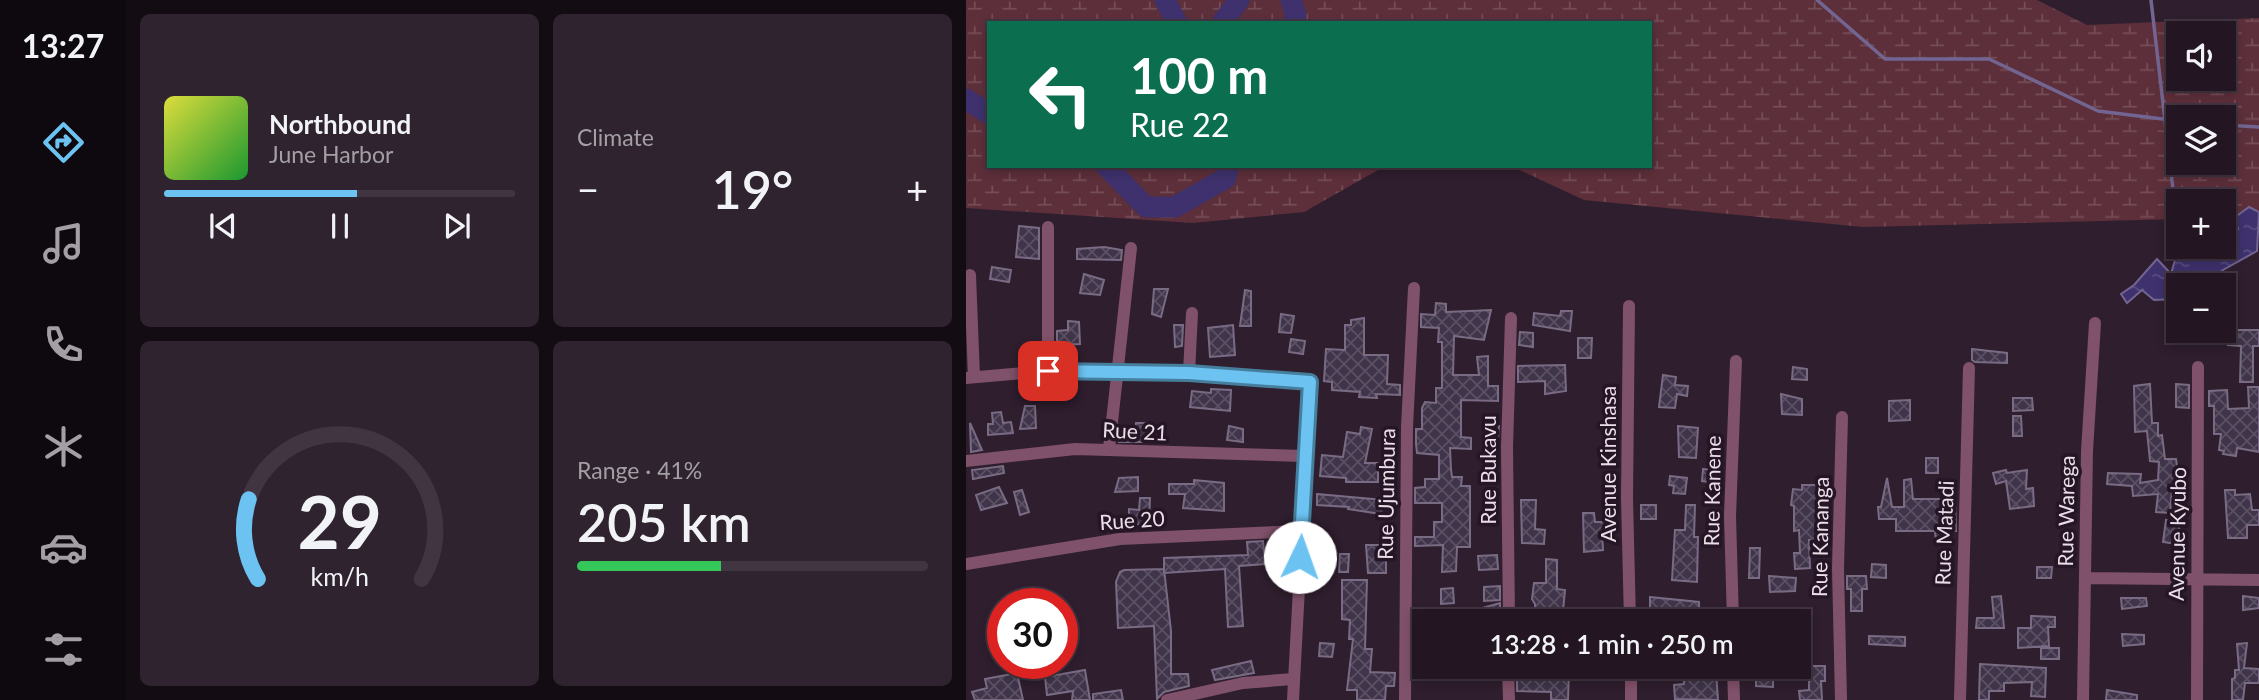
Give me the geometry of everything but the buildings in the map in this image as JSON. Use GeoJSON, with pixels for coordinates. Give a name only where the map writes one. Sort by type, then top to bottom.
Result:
{"type":"FeatureCollection","features":[{"type":"Feature","properties":{"kind":"street"},"geometry":{"type":"LineString","coordinates":[[1048,227],[1048,371]]}},
{"type":"Feature","properties":{"kind":"street"},"geometry":{"type":"LineString","coordinates":[[1108,449],[1131,248]]}},
{"type":"Feature","properties":{"kind":"street"},"geometry":{"type":"LineString","coordinates":[[970,275],[970,378],[1048,371],[1189,373],[1310,382],[1293,700]]}},
{"type":"Feature","properties":{"kind":"street","name":"Rue Ujumbura"},"geometry":{"type":"LineString","coordinates":[[1405,700],[1407,427],[1414,288]]}},
{"type":"Feature","properties":{"kind":"street","name":"Avenue Kinshasa"},"geometry":{"type":"LineString","coordinates":[[1629,306],[1627,498],[1630,609]]}},
{"type":"Feature","properties":{"kind":"street"},"geometry":{"type":"LineString","coordinates":[[1189,373],[1192,313]]}},
{"type":"Feature","properties":{"kind":"street","name":"Rue Bukavu"},"geometry":{"type":"LineString","coordinates":[[1509,609],[1507,447],[1511,318]]}},
{"type":"Feature","properties":{"kind":"street","name":"Rue Warega"},"geometry":{"type":"LineString","coordinates":[[2083,700],[2087,451],[2095,323]]}},
{"type":"Feature","properties":{"kind":"street","name":"Rue Kanene"},"geometry":{"type":"LineString","coordinates":[[1733,609],[1730,516],[1736,360]]}},
{"type":"Feature","properties":{"kind":"street","name":"Avenue Kyubo"},"geometry":{"type":"LineString","coordinates":[[2197,700],[2198,367]]}},
{"type":"Feature","properties":{"kind":"street","name":"Rue Matadi"},"geometry":{"type":"LineString","coordinates":[[1960,700],[1969,368]]}},
{"type":"Feature","properties":{"kind":"street","name":"Rue Kananga"},"geometry":{"type":"LineString","coordinates":[[1841,700],[1838,568],[1842,417]]}},
{"type":"Feature","properties":{"kind":"street","name":"Rue 21"},"geometry":{"type":"LineString","coordinates":[[966,461],[1044,450],[1108,449],[1304,456]]}},
{"type":"Feature","properties":{"kind":"street","name":"Rue 20"},"geometry":{"type":"LineString","coordinates":[[966,564],[1120,539],[1301,531]]}},
{"type":"Feature","properties":{"kind":"street"},"geometry":{"type":"LineString","coordinates":[[2085,578],[2259,580]]}},
{"type":"Feature","properties":{"kind":"street"},"geometry":{"type":"LineString","coordinates":[[1167,700],[1243,683],[1293,679]]}},
{"type":"Feature","properties":{"kind":"street"},"geometry":{"type":"LineString","coordinates":[[1508,679],[1509,700]]}},
{"type":"Feature","properties":{"kind":"street"},"geometry":{"type":"LineString","coordinates":[[1631,679],[1631,700]]}},
{"type":"Feature","properties":{"kind":"street"},"geometry":{"type":"LineString","coordinates":[[1734,679],[1734,700]]}},
{"type":"Feature","properties":{"kind":"green space"},"geometry":{"type":"Polygon","coordinates":[[[966,0],[2037,0],[2087,25],[2166,22],[2166,91],[2236,91],[2236,21],[2185,21],[2259,18],[2259,218],[2236,218],[2236,189],[2166,189],[2166,219],[1863,227],[1584,200],[1515,168],[1652,168],[1652,21],[987,21],[987,168],[1381,168],[1304,212],[1193,223],[966,208],[966,0]]]}},
{"type":"Feature","properties":{"kind":"water"},"geometry":{"type":"Polygon","coordinates":[[[2249,207],[2259,212],[2257,251],[2219,273],[2171,273],[2175,259],[2236,259],[2236,217],[2249,207]]]}},
{"type":"Feature","properties":{"kind":"water"},"geometry":{"type":"Polygon","coordinates":[[[2157,259],[2170,273],[2166,273],[2166,300],[2154,300],[2142,290],[2127,303],[2121,294],[2134,285],[2157,259]]]}},
{"type":"Feature","properties":{"kind":"waterway"},"geometry":{"type":"LineString","coordinates":[[1165,0],[1176,21]]}},
{"type":"Feature","properties":{"kind":"waterway"},"geometry":{"type":"LineString","coordinates":[[1223,21],[1239,0]]}},
{"type":"Feature","properties":{"kind":"waterway"},"geometry":{"type":"LineString","coordinates":[[1291,0],[1296,15],[1294,21]]}},
{"type":"Feature","properties":{"kind":"waterway"},"geometry":{"type":"LineString","coordinates":[[1817,0],[1885,59],[1989,59],[2098,111],[2166,119]]}},
{"type":"Feature","properties":{"kind":"waterway"},"geometry":{"type":"LineString","coordinates":[[2151,0],[2173,189]]}},
{"type":"Feature","properties":{"kind":"waterway"},"geometry":{"type":"LineString","coordinates":[[966,99],[987,113]]}},
{"type":"Feature","properties":{"kind":"waterway"},"geometry":{"type":"LineString","coordinates":[[2236,126],[2259,127]]}},
{"type":"Feature","properties":{"kind":"waterway"},"geometry":{"type":"LineString","coordinates":[[1108,168],[1146,207],[1175,207],[1226,178],[1228,168]]}},
{"type":"Feature","properties":{"kind":"route"},"geometry":{"type":"LineString","coordinates":[[1048,371],[1189,373],[1281,377],[1310,382],[1300,557]]}}]}
